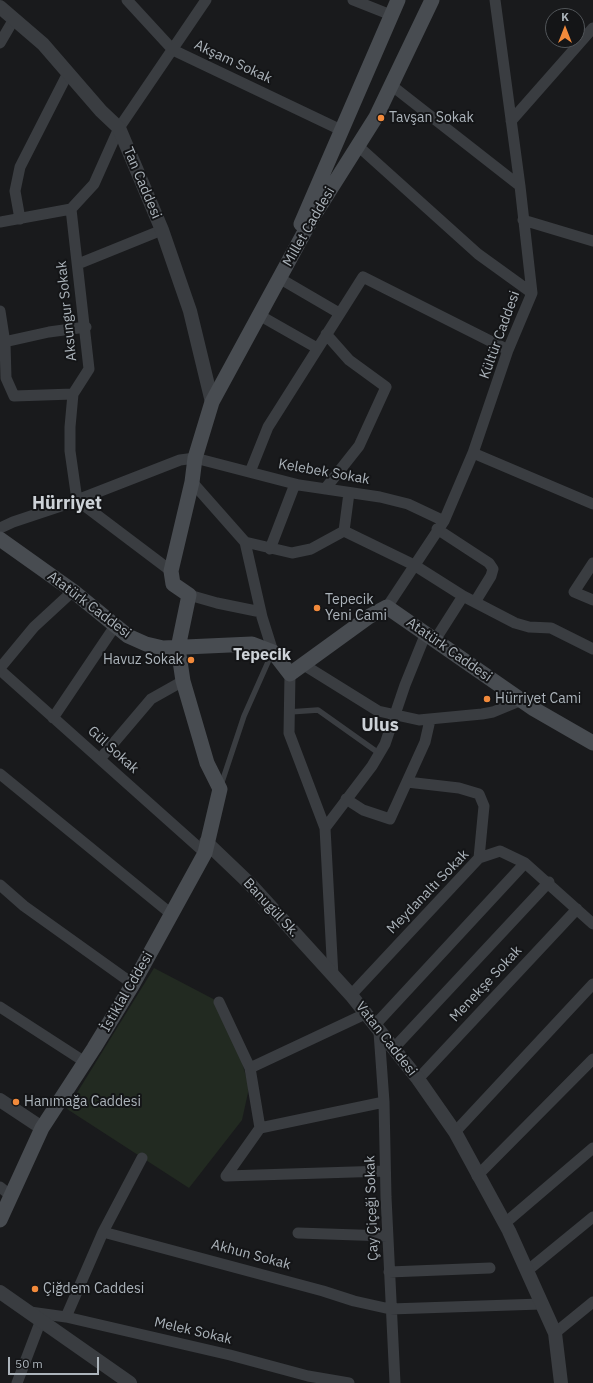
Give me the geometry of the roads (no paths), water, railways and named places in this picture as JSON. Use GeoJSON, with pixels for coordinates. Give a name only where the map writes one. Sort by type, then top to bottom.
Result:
{"type":"FeatureCollection","features":[{"type":"Feature","properties":{"kind":"main road","name":"Millet Caddesi"},"geometry":{"type":"LineString","coordinates":[[280,277],[312,195],[398,0]]}},
{"type":"Feature","properties":{"kind":"main road","name":"Millet Caddesi"},"geometry":{"type":"LineString","coordinates":[[280,277],[312,220],[376,117],[432,0]]}},
{"type":"Feature","properties":{"kind":"main road"},"geometry":{"type":"LineString","coordinates":[[220,789],[207,763],[183,681],[178,648],[189,595],[173,584],[171,571],[192,482],[195,458],[212,402],[280,277]]}},
{"type":"Feature","properties":{"kind":"main road","name":"Atatürk Caddesi"},"geometry":{"type":"LineString","coordinates":[[0,539],[73,591],[128,636],[146,644],[163,648],[252,644],[273,652]]}},
{"type":"Feature","properties":{"kind":"main road"},"geometry":{"type":"LineString","coordinates":[[273,652],[290,674],[370,616],[387,607]]}},
{"type":"Feature","properties":{"kind":"main road","name":"Atatürk Caddesi"},"geometry":{"type":"LineString","coordinates":[[387,607],[522,700],[593,743]]}},
{"type":"Feature","properties":{"kind":"main road","name":"İstiklal Cddesi"},"geometry":{"type":"LineString","coordinates":[[0,1220],[5,1192],[42,1128],[133,984],[206,848],[220,789]]}},
{"type":"Feature","properties":{"kind":"street","name":"Akşam Sokak"},"geometry":{"type":"LineString","coordinates":[[127,0],[173,50],[341,130]]}},
{"type":"Feature","properties":{"kind":"street"},"geometry":{"type":"LineString","coordinates":[[0,222],[71,209],[94,184],[119,128],[206,0]]}},
{"type":"Feature","properties":{"kind":"street"},"geometry":{"type":"LineString","coordinates":[[353,0],[391,14]]}},
{"type":"Feature","properties":{"kind":"street","name":"Kültür Caddesi"},"geometry":{"type":"LineString","coordinates":[[387,607],[441,525],[473,453],[508,350],[532,293],[520,186],[495,0]]}},
{"type":"Feature","properties":{"kind":"street","name":"Tan Caddesi"},"geometry":{"type":"LineString","coordinates":[[0,7],[43,44],[101,111],[119,128],[162,230],[190,311],[212,402]]}},
{"type":"Feature","properties":{"kind":"street"},"geometry":{"type":"LineString","coordinates":[[0,43],[14,19]]}},
{"type":"Feature","properties":{"kind":"street"},"geometry":{"type":"LineString","coordinates":[[511,120],[593,28]]}},
{"type":"Feature","properties":{"kind":"street"},"geometry":{"type":"LineString","coordinates":[[20,219],[15,191],[20,167],[68,73]]}},
{"type":"Feature","properties":{"kind":"street"},"geometry":{"type":"LineString","coordinates":[[392,85],[520,186]]}},
{"type":"Feature","properties":{"kind":"street"},"geometry":{"type":"LineString","coordinates":[[358,146],[478,254],[532,293]]}},
{"type":"Feature","properties":{"kind":"street","name":"Aksungur Sokak"},"geometry":{"type":"LineString","coordinates":[[71,209],[86,327],[89,369],[73,394],[70,451],[77,500]]}},
{"type":"Feature","properties":{"kind":"street"},"geometry":{"type":"LineString","coordinates":[[523,220],[593,241]]}},
{"type":"Feature","properties":{"kind":"street"},"geometry":{"type":"LineString","coordinates":[[78,264],[162,230]]}},
{"type":"Feature","properties":{"kind":"street"},"geometry":{"type":"LineString","coordinates":[[280,277],[339,313]]}},
{"type":"Feature","properties":{"kind":"street"},"geometry":{"type":"LineString","coordinates":[[250,472],[268,427],[363,277],[508,350]]}},
{"type":"Feature","properties":{"kind":"street"},"geometry":{"type":"LineString","coordinates":[[0,311],[6,378],[14,396],[73,394]]}},
{"type":"Feature","properties":{"kind":"street"},"geometry":{"type":"LineString","coordinates":[[259,315],[322,340],[386,387],[359,446],[325,489]]}},
{"type":"Feature","properties":{"kind":"street"},"geometry":{"type":"LineString","coordinates":[[2,343],[49,332],[86,327]]}},
{"type":"Feature","properties":{"kind":"street"},"geometry":{"type":"LineString","coordinates":[[473,453],[593,504]]}},
{"type":"Feature","properties":{"kind":"street"},"geometry":{"type":"LineString","coordinates":[[0,528],[180,460],[195,458]]}},
{"type":"Feature","properties":{"kind":"street","name":"Kelebek Sokak"},"geometry":{"type":"LineString","coordinates":[[195,458],[295,484],[380,497],[408,504],[441,525],[489,563],[493,569],[492,576],[475,602]]}},
{"type":"Feature","properties":{"kind":"street"},"geometry":{"type":"LineString","coordinates":[[192,482],[245,542],[261,612],[273,652]]}},
{"type":"Feature","properties":{"kind":"street"},"geometry":{"type":"LineString","coordinates":[[270,549],[295,484]]}},
{"type":"Feature","properties":{"kind":"street"},"geometry":{"type":"LineString","coordinates":[[344,531],[349,493]]}},
{"type":"Feature","properties":{"kind":"street"},"geometry":{"type":"LineString","coordinates":[[77,500],[171,571]]}},
{"type":"Feature","properties":{"kind":"street"},"geometry":{"type":"LineString","coordinates":[[245,542],[292,553],[311,549],[344,531]]}},
{"type":"Feature","properties":{"kind":"street"},"geometry":{"type":"LineString","coordinates":[[344,531],[414,565],[463,596],[515,623],[529,627],[551,628],[593,649]]}},
{"type":"Feature","properties":{"kind":"street"},"geometry":{"type":"LineString","coordinates":[[593,563],[574,592],[593,600]]}},
{"type":"Feature","properties":{"kind":"street"},"geometry":{"type":"LineString","coordinates":[[0,669],[34,627],[73,591]]}},
{"type":"Feature","properties":{"kind":"street"},"geometry":{"type":"LineString","coordinates":[[189,595],[217,603],[261,612]]}},
{"type":"Feature","properties":{"kind":"street"},"geometry":{"type":"LineString","coordinates":[[325,828],[380,754],[385,744],[394,716],[430,636],[463,596]]}},
{"type":"Feature","properties":{"kind":"street"},"geometry":{"type":"LineString","coordinates":[[53,718],[115,626]]}},
{"type":"Feature","properties":{"kind":"street"},"geometry":{"type":"LineString","coordinates":[[304,665],[378,711],[394,716],[419,720],[469,717],[494,712],[522,700]]}},
{"type":"Feature","properties":{"kind":"street","name":"Gül Sokak"},"geometry":{"type":"LineString","coordinates":[[0,669],[53,718],[206,848]]}},
{"type":"Feature","properties":{"kind":"street"},"geometry":{"type":"LineString","coordinates":[[290,674],[289,733],[325,828],[333,976]]}},
{"type":"Feature","properties":{"kind":"street"},"geometry":{"type":"LineString","coordinates":[[100,758],[151,699],[183,681]]}},
{"type":"Feature","properties":{"kind":"street"},"geometry":{"type":"LineString","coordinates":[[346,799],[364,810],[390,819],[425,742],[430,720]]}},
{"type":"Feature","properties":{"kind":"street"},"geometry":{"type":"LineString","coordinates":[[0,774],[170,913]]}},
{"type":"Feature","properties":{"kind":"street"},"geometry":{"type":"LineString","coordinates":[[407,782],[459,788],[478,794],[484,806],[480,858]]}},
{"type":"Feature","properties":{"kind":"street","name":"Banugül Sk."},"geometry":{"type":"LineString","coordinates":[[206,848],[250,884],[333,976]]}},
{"type":"Feature","properties":{"kind":"street","name":"Meydanaltı Sokak"},"geometry":{"type":"LineString","coordinates":[[352,995],[480,858],[500,851],[525,863],[549,882],[593,924]]}},
{"type":"Feature","properties":{"kind":"street"},"geometry":{"type":"LineString","coordinates":[[377,1029],[525,863]]}},
{"type":"Feature","properties":{"kind":"street"},"geometry":{"type":"LineString","coordinates":[[393,1049],[549,882]]}},
{"type":"Feature","properties":{"kind":"street"},"geometry":{"type":"LineString","coordinates":[[0,885],[24,906],[133,984]]}},
{"type":"Feature","properties":{"kind":"street","name":"Menekşe Sokak"},"geometry":{"type":"LineString","coordinates":[[418,1079],[577,910]]}},
{"type":"Feature","properties":{"kind":"street","name":"Vatan Caddesi"},"geometry":{"type":"LineString","coordinates":[[333,976],[352,995],[365,1014],[418,1079],[455,1132],[477,1176],[504,1224],[555,1333],[561,1383]]}},
{"type":"Feature","properties":{"kind":"street"},"geometry":{"type":"LineString","coordinates":[[455,1132],[593,984]]}},
{"type":"Feature","properties":{"kind":"street"},"geometry":{"type":"LineString","coordinates":[[219,1002],[250,1068],[260,1128]]}},
{"type":"Feature","properties":{"kind":"street"},"geometry":{"type":"LineString","coordinates":[[0,1007],[85,1062]]}},
{"type":"Feature","properties":{"kind":"street"},"geometry":{"type":"LineString","coordinates":[[250,1068],[365,1014]]}},
{"type":"Feature","properties":{"kind":"street","name":"Çay Çiçeği Sokak"},"geometry":{"type":"LineString","coordinates":[[377,1029],[384,1102],[387,1236],[395,1383]]}},
{"type":"Feature","properties":{"kind":"street"},"geometry":{"type":"LineString","coordinates":[[477,1176],[593,1059]]}},
{"type":"Feature","properties":{"kind":"street"},"geometry":{"type":"LineString","coordinates":[[0,1100],[42,1128]]}},
{"type":"Feature","properties":{"kind":"street"},"geometry":{"type":"LineString","coordinates":[[384,1102],[260,1128],[226,1176],[385,1171]]}},
{"type":"Feature","properties":{"kind":"street"},"geometry":{"type":"LineString","coordinates":[[504,1224],[593,1148]]}},
{"type":"Feature","properties":{"kind":"street"},"geometry":{"type":"LineString","coordinates":[[66,1317],[103,1232],[142,1158]]}},
{"type":"Feature","properties":{"kind":"street"},"geometry":{"type":"LineString","coordinates":[[527,1271],[593,1217]]}},
{"type":"Feature","properties":{"kind":"street","name":"Akhun Sokak"},"geometry":{"type":"LineString","coordinates":[[103,1232],[300,1284],[354,1302],[390,1309],[541,1304]]}},
{"type":"Feature","properties":{"kind":"street"},"geometry":{"type":"LineString","coordinates":[[298,1233],[387,1236]]}},
{"type":"Feature","properties":{"kind":"street"},"geometry":{"type":"LineString","coordinates":[[389,1272],[490,1268]]}},
{"type":"Feature","properties":{"kind":"street"},"geometry":{"type":"LineString","coordinates":[[0,1292],[130,1383]]}},
{"type":"Feature","properties":{"kind":"street"},"geometry":{"type":"LineString","coordinates":[[555,1333],[593,1302]]}},
{"type":"Feature","properties":{"kind":"street"},"geometry":{"type":"LineString","coordinates":[[16,1383],[35,1316]]}},
{"type":"Feature","properties":{"kind":"street","name":"Melek Sokak"},"geometry":{"type":"LineString","coordinates":[[35,1316],[66,1317],[230,1355],[307,1380],[349,1383]]}},
{"type":"Feature","properties":{"kind":"lane"},"geometry":{"type":"LineString","coordinates":[[220,789],[244,716],[273,652]]}},
{"type":"Feature","properties":{"kind":"lane"},"geometry":{"type":"LineString","coordinates":[[290,712],[318,710],[380,754]]}},
{"type":"Feature","properties":{"kind":"place","name":"Tavşan Sokak"},"geometry":{"type":"Point","coordinates":[381,118]}},
{"type":"Feature","properties":{"kind":"place","name":"Tepecik Yeni Cami"},"geometry":{"type":"Point","coordinates":[317,608]}},
{"type":"Feature","properties":{"kind":"place","name":"Havuz Sokak"},"geometry":{"type":"Point","coordinates":[191,660]}},
{"type":"Feature","properties":{"kind":"place","name":"Hürriyet Cami"},"geometry":{"type":"Point","coordinates":[487,699]}},
{"type":"Feature","properties":{"kind":"place","name":"Hanımağa Caddesi"},"geometry":{"type":"Point","coordinates":[16,1102]}},
{"type":"Feature","properties":{"kind":"place","name":"Çiğdem Caddesi"},"geometry":{"type":"Point","coordinates":[35,1289]}},
{"type":"Feature","properties":{"kind":"district","name":"Hürriyet"},"geometry":{"type":"Point","coordinates":[67,504]}},
{"type":"Feature","properties":{"kind":"district","name":"Tepecik"},"geometry":{"type":"Point","coordinates":[262,655]}},
{"type":"Feature","properties":{"kind":"district","name":"Ulus"},"geometry":{"type":"Point","coordinates":[380,726]}}]}
